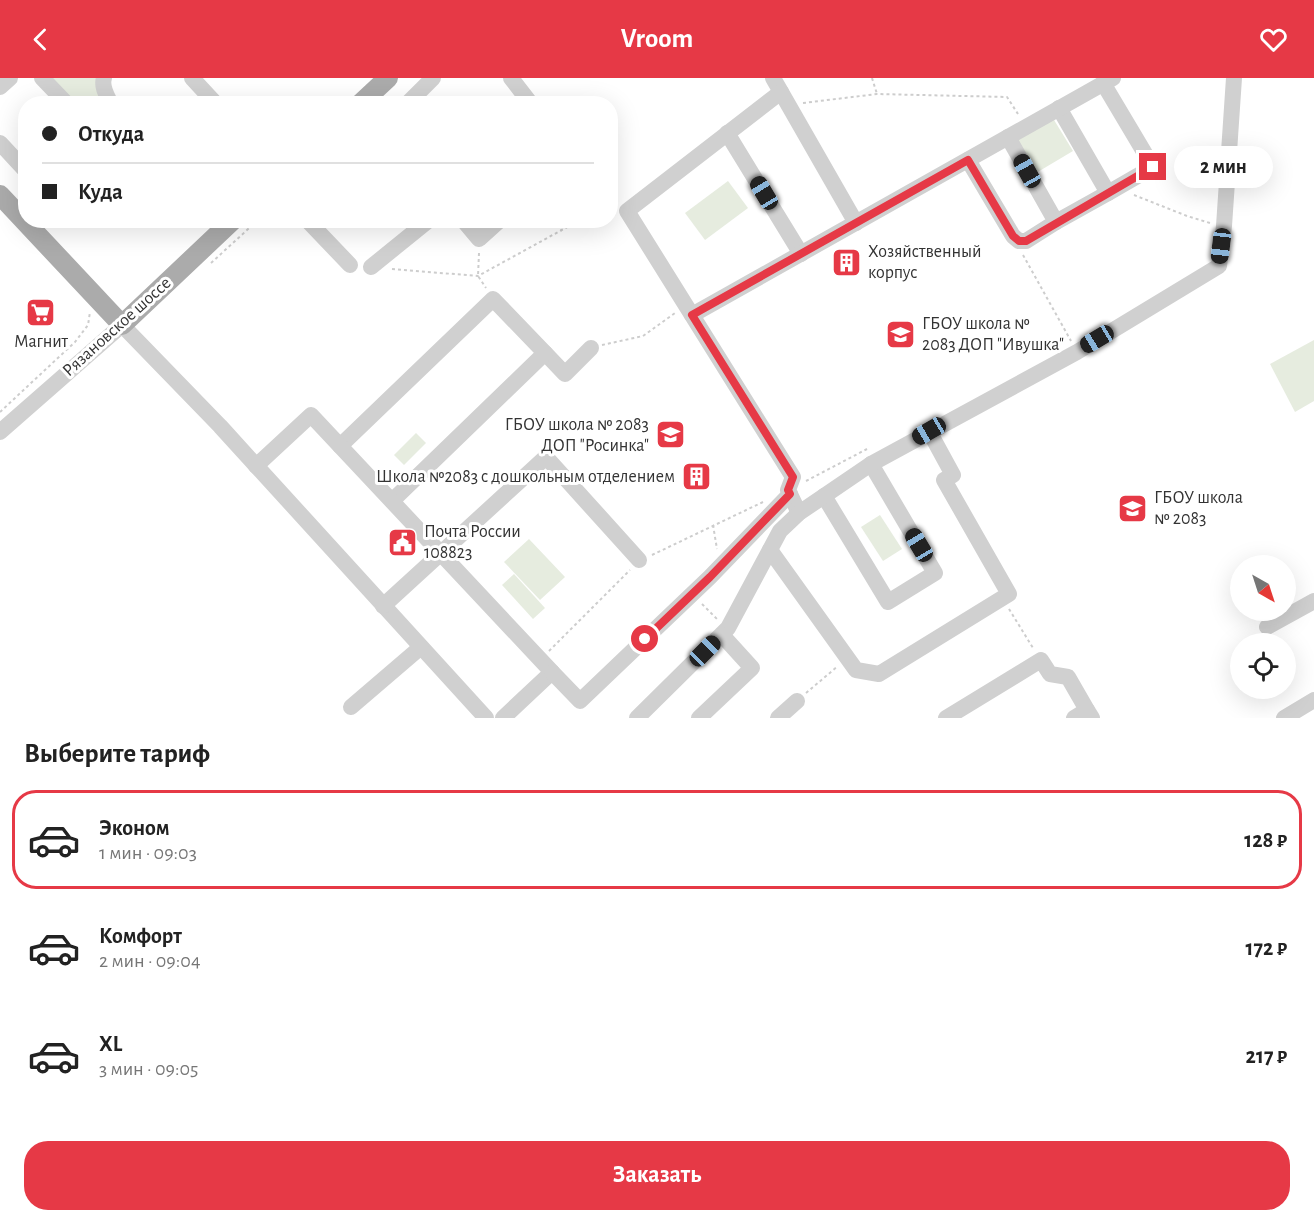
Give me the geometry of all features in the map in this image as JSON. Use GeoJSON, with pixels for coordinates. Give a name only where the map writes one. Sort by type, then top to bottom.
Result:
{"type":"FeatureCollection","features":[{"type":"Feature","properties":{"kind":"main road"},"geometry":{"type":"LineString","coordinates":[[369,96],[388,78]]}},
{"type":"Feature","properties":{"kind":"main road"},"geometry":{"type":"LineString","coordinates":[[0,195],[18,214]]}},
{"type":"Feature","properties":{"kind":"main road"},"geometry":{"type":"LineString","coordinates":[[31,228],[122,325]]}},
{"type":"Feature","properties":{"kind":"main road","name":"Рязановское шоссе"},"geometry":{"type":"LineString","coordinates":[[122,325],[225,228]]}},
{"type":"Feature","properties":{"kind":"street"},"geometry":{"type":"LineString","coordinates":[[0,87],[10,78]]}},
{"type":"Feature","properties":{"kind":"street"},"geometry":{"type":"LineString","coordinates":[[42,78],[59,96]]}},
{"type":"Feature","properties":{"kind":"street"},"geometry":{"type":"LineString","coordinates":[[104,78],[107,96]]}},
{"type":"Feature","properties":{"kind":"street"},"geometry":{"type":"LineString","coordinates":[[192,78],[209,96]]}},
{"type":"Feature","properties":{"kind":"street"},"geometry":{"type":"LineString","coordinates":[[415,96],[433,78]]}},
{"type":"Feature","properties":{"kind":"street"},"geometry":{"type":"LineString","coordinates":[[511,78],[525,96]]}},
{"type":"Feature","properties":{"kind":"street"},"geometry":{"type":"LineString","coordinates":[[637,718],[725,632],[780,531],[799,513],[871,464],[1077,352],[1219,266],[1224,226],[1234,78]]}},
{"type":"Feature","properties":{"kind":"street"},"geometry":{"type":"LineString","coordinates":[[688,310],[801,254],[1108,81],[1153,167],[1026,241],[1019,241],[1013,236],[968,160]]}},
{"type":"Feature","properties":{"kind":"street"},"geometry":{"type":"LineString","coordinates":[[799,513],[788,490],[793,477],[627,211],[781,92],[856,223]]}},
{"type":"Feature","properties":{"kind":"street"},"geometry":{"type":"LineString","coordinates":[[1059,108],[1113,191]]}},
{"type":"Feature","properties":{"kind":"street"},"geometry":{"type":"LineString","coordinates":[[728,133],[801,254]]}},
{"type":"Feature","properties":{"kind":"street"},"geometry":{"type":"LineString","coordinates":[[1008,137],[1056,222]]}},
{"type":"Feature","properties":{"kind":"street"},"geometry":{"type":"LineString","coordinates":[[0,143],[18,162]]}},
{"type":"Feature","properties":{"kind":"street"},"geometry":{"type":"LineString","coordinates":[[315,228],[350,265]]}},
{"type":"Feature","properties":{"kind":"street"},"geometry":{"type":"LineString","coordinates":[[371,267],[419,228]]}},
{"type":"Feature","properties":{"kind":"street"},"geometry":{"type":"LineString","coordinates":[[471,228],[479,238],[491,228]]}},
{"type":"Feature","properties":{"kind":"street"},"geometry":{"type":"LineString","coordinates":[[340,446],[493,299],[565,374],[591,348]]}},
{"type":"Feature","properties":{"kind":"street"},"geometry":{"type":"LineString","coordinates":[[122,325],[256,465],[486,718]]}},
{"type":"Feature","properties":{"kind":"street","name":"Рязановское шоссе"},"geometry":{"type":"LineString","coordinates":[[0,432],[122,325]]}},
{"type":"Feature","properties":{"kind":"street"},"geometry":{"type":"LineString","coordinates":[[392,501],[545,353]]}},
{"type":"Feature","properties":{"kind":"street"},"geometry":{"type":"LineString","coordinates":[[256,465],[311,415],[580,702],[710,577],[790,494]]}},
{"type":"Feature","properties":{"kind":"street"},"geometry":{"type":"LineString","coordinates":[[770,549],[856,670],[879,674],[1009,594],[944,480],[953,475],[929,431]]}},
{"type":"Feature","properties":{"kind":"street"},"geometry":{"type":"LineString","coordinates":[[383,606],[546,458],[639,560]]}},
{"type":"Feature","properties":{"kind":"street"},"geometry":{"type":"LineString","coordinates":[[824,496],[888,602],[935,573],[871,464]]}},
{"type":"Feature","properties":{"kind":"street"},"geometry":{"type":"LineString","coordinates":[[1267,627],[1314,601]]}},
{"type":"Feature","properties":{"kind":"street"},"geometry":{"type":"LineString","coordinates":[[699,718],[753,668],[725,632]]}},
{"type":"Feature","properties":{"kind":"street"},"geometry":{"type":"LineString","coordinates":[[351,707],[421,647]]}},
{"type":"Feature","properties":{"kind":"street"},"geometry":{"type":"LineString","coordinates":[[946,718],[1041,660],[1050,674],[1068,677],[1084,715]]}},
{"type":"Feature","properties":{"kind":"street"},"geometry":{"type":"LineString","coordinates":[[503,718],[546,666]]}},
{"type":"Feature","properties":{"kind":"street"},"geometry":{"type":"LineString","coordinates":[[1284,718],[1314,700]]}},
{"type":"Feature","properties":{"kind":"street"},"geometry":{"type":"LineString","coordinates":[[778,718],[797,701]]}},
{"type":"Feature","properties":{"kind":"path"},"geometry":{"type":"LineString","coordinates":[[872,78],[878,94]]}},
{"type":"Feature","properties":{"kind":"path"},"geometry":{"type":"LineString","coordinates":[[781,92],[1007,96],[1026,127]]}},
{"type":"Feature","properties":{"kind":"path"},"geometry":{"type":"LineString","coordinates":[[1113,191],[1224,226]]}},
{"type":"Feature","properties":{"kind":"path"},"geometry":{"type":"LineString","coordinates":[[206,268],[249,228]]}},
{"type":"Feature","properties":{"kind":"path"},"geometry":{"type":"LineString","coordinates":[[371,267],[478,276],[567,228]]}},
{"type":"Feature","properties":{"kind":"path"},"geometry":{"type":"LineString","coordinates":[[1013,236],[1077,352]]}},
{"type":"Feature","properties":{"kind":"path"},"geometry":{"type":"LineString","coordinates":[[478,276],[479,238]]}},
{"type":"Feature","properties":{"kind":"path"},"geometry":{"type":"LineString","coordinates":[[0,412],[75,342],[88,325],[91,313],[84,305]]}},
{"type":"Feature","properties":{"kind":"path"},"geometry":{"type":"LineString","coordinates":[[591,348],[643,336],[688,310]]}},
{"type":"Feature","properties":{"kind":"path"},"geometry":{"type":"LineString","coordinates":[[546,666],[639,560],[767,500]]}},
{"type":"Feature","properties":{"kind":"path"},"geometry":{"type":"LineString","coordinates":[[1003,598],[1041,660]]}},
{"type":"Feature","properties":{"kind":"path"},"geometry":{"type":"LineString","coordinates":[[700,602],[725,632]]}},
{"type":"Feature","properties":{"kind":"path"},"geometry":{"type":"LineString","coordinates":[[797,701],[847,658]]}},
{"type":"Feature","properties":{"kind":"shaded area"},"geometry":{"type":"Polygon","coordinates":[[[48,78],[100,78],[105,96],[65,96],[48,78]]]}},
{"type":"Feature","properties":{"kind":"shaded area"},"geometry":{"type":"Polygon","coordinates":[[[1051,115],[1073,151],[1036,173],[1015,138],[1051,115]]]}},
{"type":"Feature","properties":{"kind":"shaded area"},"geometry":{"type":"Polygon","coordinates":[[[728,181],[748,208],[705,240],[685,213],[728,181]]]}},
{"type":"Feature","properties":{"kind":"shaded area"},"geometry":{"type":"Polygon","coordinates":[[[1314,340],[1314,401],[1295,412],[1270,364],[1314,340]]]}},
{"type":"Feature","properties":{"kind":"shaded area"},"geometry":{"type":"Polygon","coordinates":[[[416,433],[426,443],[404,465],[394,455],[416,433]]]}},
{"type":"Feature","properties":{"kind":"shaded area"},"geometry":{"type":"Polygon","coordinates":[[[880,515],[902,549],[883,561],[861,527],[880,515]]]}},
{"type":"Feature","properties":{"kind":"shaded area"},"geometry":{"type":"Polygon","coordinates":[[[529,539],[565,577],[540,600],[504,562],[529,539]]]}},
{"type":"Feature","properties":{"kind":"shaded area"},"geometry":{"type":"Polygon","coordinates":[[[514,574],[545,608],[533,619],[502,585],[514,574]]]}},
{"type":"Feature","properties":{"kind":"place","name":"Хозяйственный корпус"},"geometry":{"type":"Point","coordinates":[847,262]}},
{"type":"Feature","properties":{"kind":"place","name":"Магнит"},"geometry":{"type":"Point","coordinates":[41,313]}},
{"type":"Feature","properties":{"kind":"place","name":"ГБОУ школа № 2083 ДОП \"Ивушка\""},"geometry":{"type":"Point","coordinates":[901,334]}},
{"type":"Feature","properties":{"kind":"place","name":"ГБОУ школа № 2083 ДОП \"Росинка\""},"geometry":{"type":"Point","coordinates":[670,435]}},
{"type":"Feature","properties":{"kind":"place","name":"Школа №2083 с дошкольным отделением"},"geometry":{"type":"Point","coordinates":[696,477]}},
{"type":"Feature","properties":{"kind":"place","name":"ГБОУ школа № 2083"},"geometry":{"type":"Point","coordinates":[1133,508]}},
{"type":"Feature","properties":{"kind":"place","name":"Почта России 108823"},"geometry":{"type":"Point","coordinates":[403,542]}},
{"type":"Feature","properties":{"kind":"route"},"geometry":{"type":"LineString","coordinates":[[645,639],[710,577],[790,494],[788,490],[793,477],[692,315],[968,160],[1013,236],[1019,241],[1026,241],[1153,167]]}}]}
